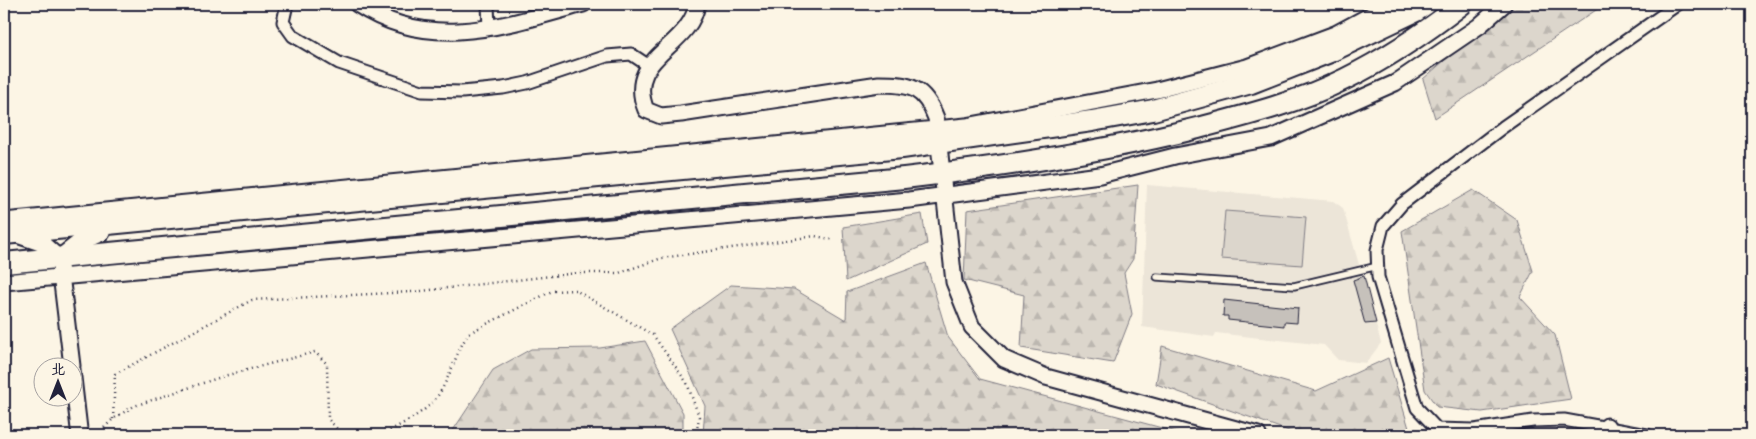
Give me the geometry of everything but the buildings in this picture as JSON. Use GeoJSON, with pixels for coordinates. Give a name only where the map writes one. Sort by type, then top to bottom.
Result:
{"type":"FeatureCollection","features":[{"type":"Feature","properties":{"kind":"highway"},"geometry":{"type":"LineString","coordinates":[[7,230],[282,207],[938,136],[1153,110],[1251,83],[1330,52],[1416,11],[1426,4]]}},
{"type":"Feature","properties":{"kind":"highway"},"geometry":{"type":"LineString","coordinates":[[4,263],[60,267],[943,174],[1098,151],[1265,111],[1345,80],[1429,29],[1462,4]]}},
{"type":"Feature","properties":{"kind":"highway"},"geometry":{"type":"LineString","coordinates":[[102,233],[217,222],[282,207]]}},
{"type":"Feature","properties":{"kind":"street"},"geometry":{"type":"LineString","coordinates":[[287,4],[283,22],[293,36],[339,63],[422,91],[462,92],[503,88],[527,83],[607,56],[631,54],[649,66]]}},
{"type":"Feature","properties":{"kind":"street"},"geometry":{"type":"LineString","coordinates":[[357,4],[372,13],[413,27],[449,32],[489,29],[583,4]]}},
{"type":"Feature","properties":{"kind":"street"},"geometry":{"type":"LineString","coordinates":[[488,4],[489,29]]}},
{"type":"Feature","properties":{"kind":"street"},"geometry":{"type":"LineString","coordinates":[[697,4],[691,21],[670,46],[649,66],[641,79],[640,96],[646,110],[660,116],[879,84],[898,84],[917,90],[929,100],[936,118],[954,282],[972,327],[1004,359],[1046,377],[1258,435]]}},
{"type":"Feature","properties":{"kind":"street"},"geometry":{"type":"LineString","coordinates":[[7,230],[938,136],[1095,103],[1247,67],[1334,34],[1391,4]]}},
{"type":"Feature","properties":{"kind":"street"},"geometry":{"type":"LineString","coordinates":[[4,282],[60,267],[945,196],[1100,175],[1175,156],[1271,138],[1395,83],[1480,26],[1504,4]]}},
{"type":"Feature","properties":{"kind":"street"},"geometry":{"type":"LineString","coordinates":[[1647,435],[1602,431],[1564,420],[1533,421],[1474,430],[1438,429],[1417,408],[1378,277],[1377,250],[1383,226],[1402,204],[1503,127],[1678,4]]}},
{"type":"Feature","properties":{"kind":"street"},"geometry":{"type":"LineString","coordinates":[[7,230],[43,244],[60,267],[71,356]]}},
{"type":"Feature","properties":{"kind":"street"},"geometry":{"type":"LineString","coordinates":[[60,267],[78,243],[102,233]]}},
{"type":"Feature","properties":{"kind":"street"},"geometry":{"type":"LineString","coordinates":[[77,406],[80,432]]}},
{"type":"Feature","properties":{"kind":"lane"},"geometry":{"type":"LineString","coordinates":[[1158,278],[1294,286],[1378,266]]}},
{"type":"Feature","properties":{"kind":"path"},"geometry":{"type":"LineString","coordinates":[[113,419],[115,374],[252,300],[413,292],[577,273],[619,273],[662,258],[815,236],[835,240]]}},
{"type":"Feature","properties":{"kind":"path"},"geometry":{"type":"LineString","coordinates":[[381,435],[430,405],[439,393],[460,345],[469,333],[552,291],[575,290],[653,335],[687,383],[699,417],[696,435]]}},
{"type":"Feature","properties":{"kind":"path"},"geometry":{"type":"LineString","coordinates":[[97,435],[113,419],[134,406],[224,376],[314,352],[328,364],[328,419],[343,435]]}},
{"type":"Feature","properties":{"kind":"shaded area"},"geometry":{"type":"Polygon","coordinates":[[[1147,185],[1333,201],[1343,208],[1381,343],[1366,363],[1338,360],[1324,345],[1216,333],[1214,337],[1142,327],[1147,185]]]}},
{"type":"Feature","properties":{"kind":"green space"},"geometry":{"type":"Polygon","coordinates":[[[1510,4],[1605,4],[1435,118],[1423,79],[1510,4]]]}},
{"type":"Feature","properties":{"kind":"green space"},"geometry":{"type":"Polygon","coordinates":[[[1138,185],[1133,259],[1124,273],[1132,314],[1113,363],[1021,348],[1024,295],[964,280],[967,210],[1138,185]]]}},
{"type":"Feature","properties":{"kind":"green space"},"geometry":{"type":"Polygon","coordinates":[[[1473,190],[1517,220],[1533,271],[1520,297],[1555,335],[1571,399],[1482,412],[1437,407],[1425,390],[1402,231],[1473,190]]]}},
{"type":"Feature","properties":{"kind":"green space"},"geometry":{"type":"Polygon","coordinates":[[[1225,211],[1306,217],[1302,265],[1221,259],[1225,211]]]}},
{"type":"Feature","properties":{"kind":"green space"},"geometry":{"type":"Polygon","coordinates":[[[922,214],[927,244],[846,281],[843,227],[922,214]]]}},
{"type":"Feature","properties":{"kind":"green space"},"geometry":{"type":"Polygon","coordinates":[[[926,263],[948,337],[980,379],[1188,435],[838,435],[823,430],[820,435],[703,435],[705,406],[670,329],[731,285],[794,289],[846,320],[847,292],[926,263]]]}},
{"type":"Feature","properties":{"kind":"green space"},"geometry":{"type":"Polygon","coordinates":[[[645,341],[683,413],[683,435],[450,435],[493,370],[531,349],[600,348],[645,341]]]}},
{"type":"Feature","properties":{"kind":"green space"},"geometry":{"type":"Polygon","coordinates":[[[1162,346],[1316,391],[1388,358],[1411,435],[1300,435],[1156,384],[1162,346]]]}}]}
